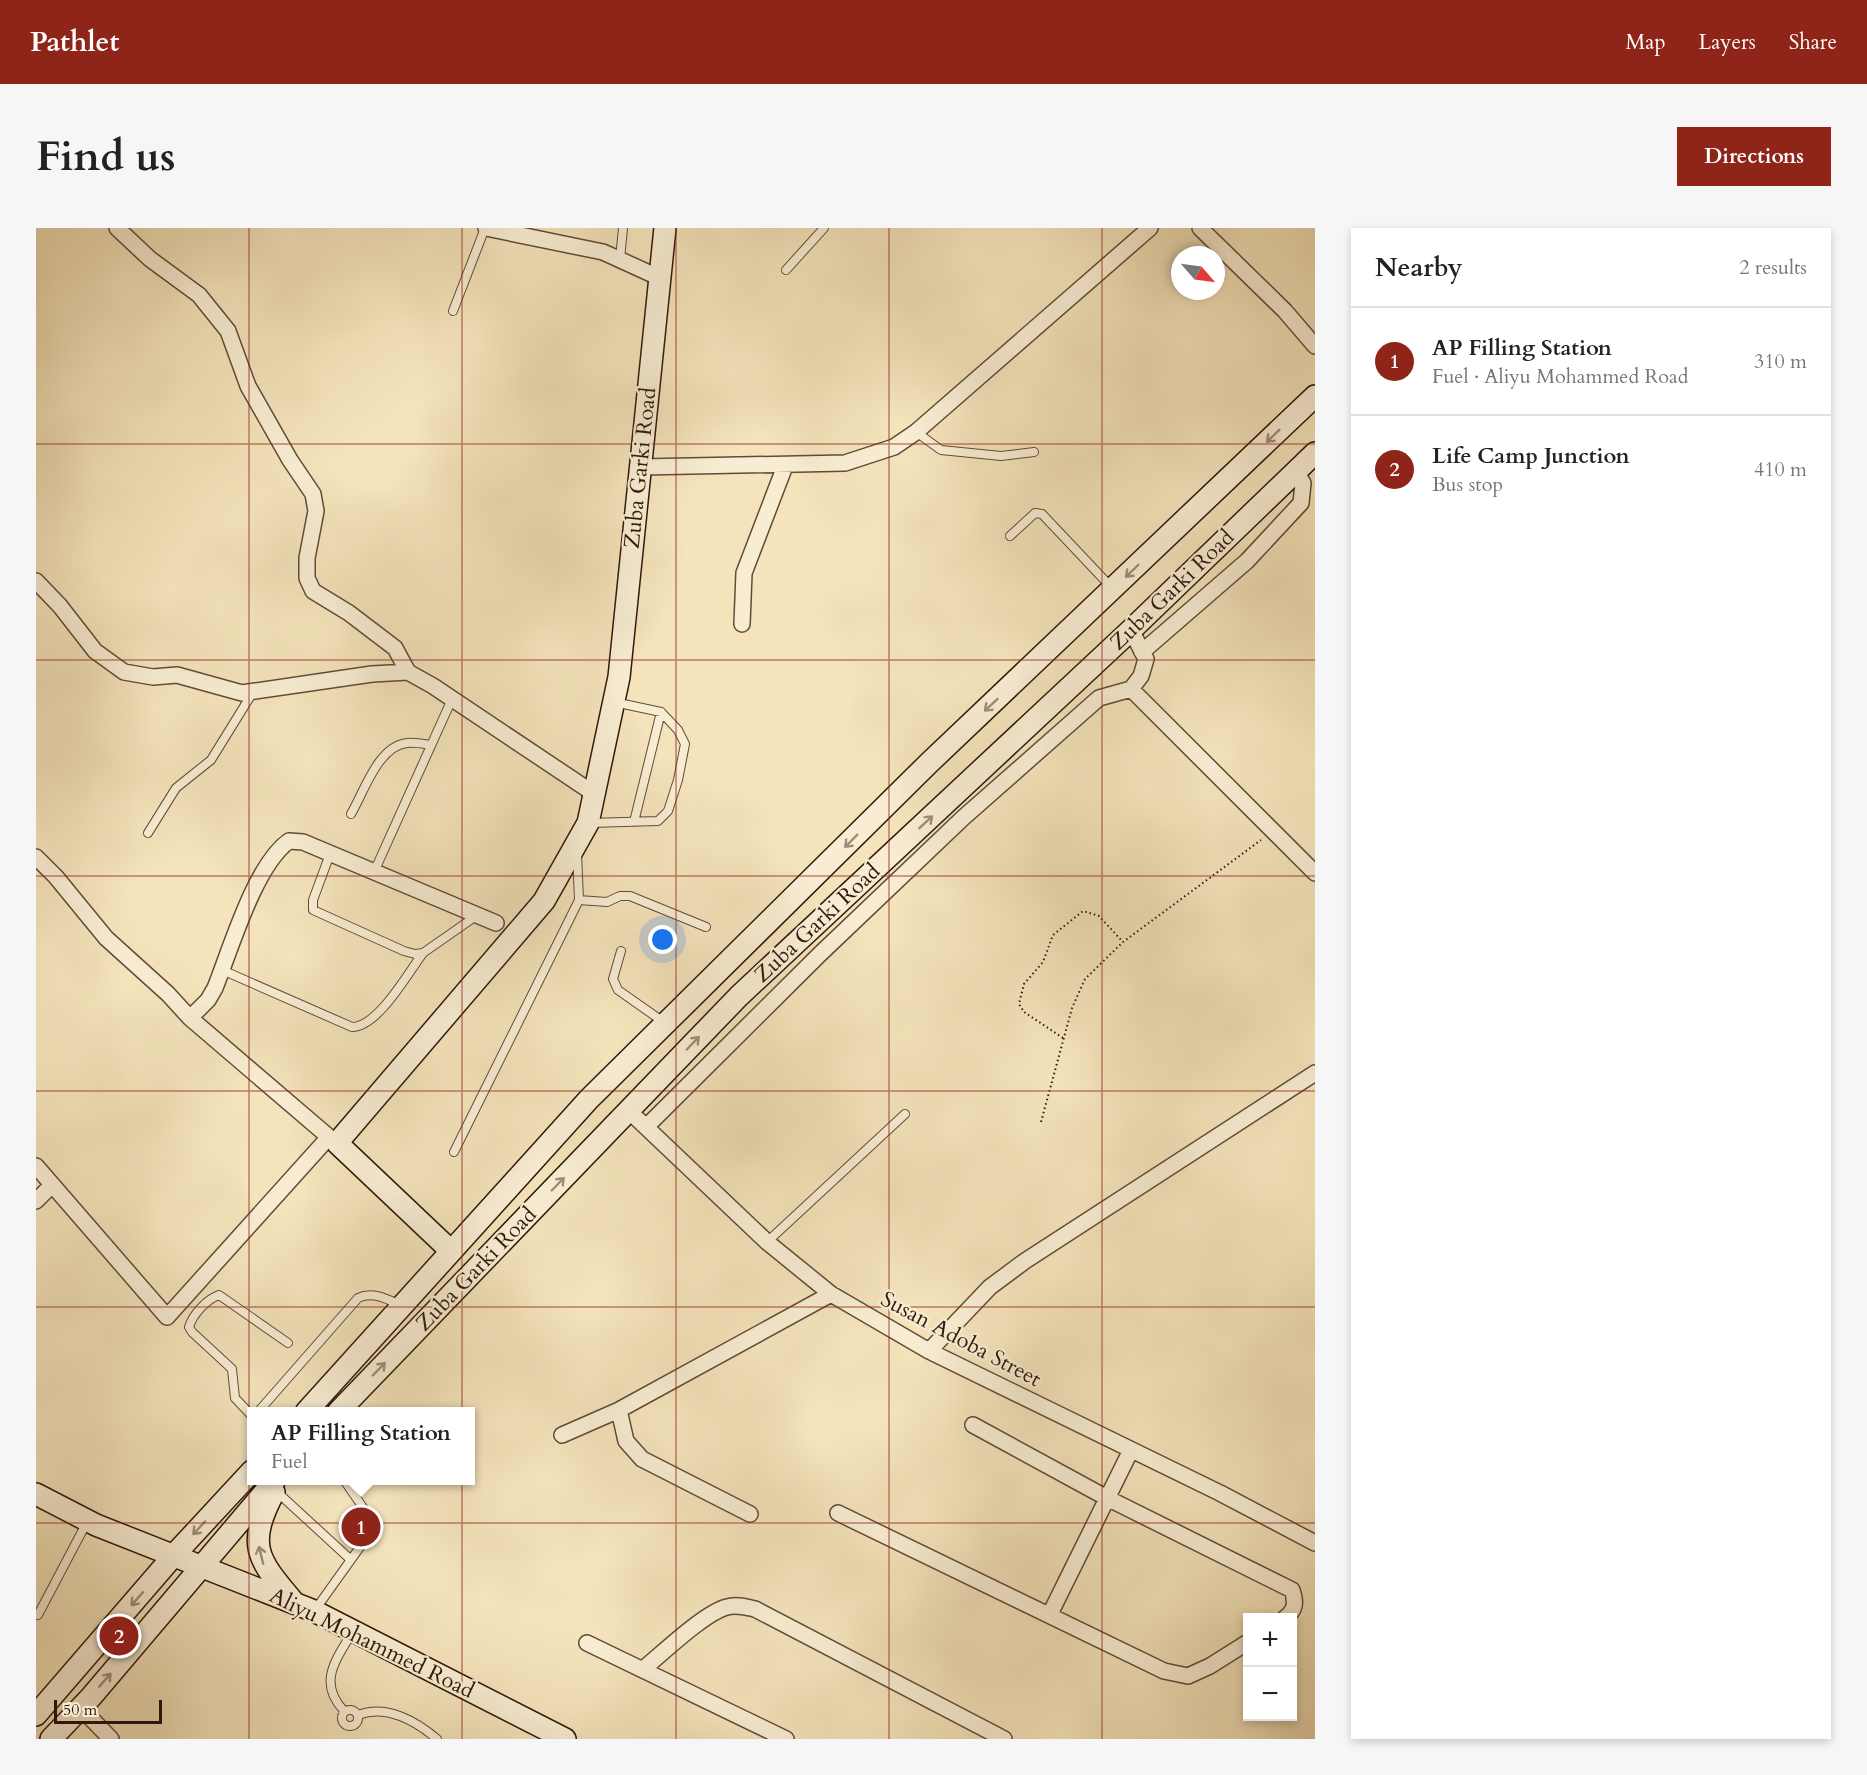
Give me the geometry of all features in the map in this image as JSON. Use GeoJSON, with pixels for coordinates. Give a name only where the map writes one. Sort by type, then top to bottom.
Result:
{"type":"FeatureCollection","features":[{"type":"Feature","properties":{"kind":"main road","name":"Zuba Garki Road"},"geometry":{"type":"LineString","coordinates":[[451,1251],[333,1140],[544,901],[588,823],[596,795],[614,702],[665,228]]}},
{"type":"Feature","properties":{"kind":"main road","name":"Zuba Garki Road"},"geometry":{"type":"LineString","coordinates":[[311,1407],[589,1099],[929,763],[1315,396]]}},
{"type":"Feature","properties":{"kind":"main road","name":"Zuba Garki Road"},"geometry":{"type":"LineString","coordinates":[[344,1407],[739,996],[1131,630],[1315,453]]}},
{"type":"Feature","properties":{"kind":"main road"},"geometry":{"type":"LineString","coordinates":[[36,1715],[175,1554],[247,1476]]}},
{"type":"Feature","properties":{"kind":"main road"},"geometry":{"type":"LineString","coordinates":[[51,1739],[81,1708],[276,1485]]}},
{"type":"Feature","properties":{"kind":"main road"},"geometry":{"type":"LineString","coordinates":[[277,1485],[263,1515],[259,1551],[265,1568],[294,1602]]}},
{"type":"Feature","properties":{"kind":"main road","name":"Aliyu Mohammed Road"},"geometry":{"type":"LineString","coordinates":[[36,1494],[88,1521],[314,1611],[565,1739]]}},
{"type":"Feature","properties":{"kind":"street"},"geometry":{"type":"LineString","coordinates":[[117,228],[150,259],[200,295],[228,331],[248,386],[290,460],[313,494],[316,511],[307,558],[307,578],[313,591],[349,613],[395,648],[408,672],[596,795]]}},
{"type":"Feature","properties":{"kind":"street"},"geometry":{"type":"LineString","coordinates":[[485,228],[603,252],[660,278]]}},
{"type":"Feature","properties":{"kind":"street"},"geometry":{"type":"LineString","coordinates":[[641,467],[785,466],[845,463],[894,447],[916,432],[1150,228]]}},
{"type":"Feature","properties":{"kind":"street"},"geometry":{"type":"LineString","coordinates":[[1200,228],[1285,311],[1315,346]]}},
{"type":"Feature","properties":{"kind":"street"},"geometry":{"type":"LineString","coordinates":[[742,624],[744,573],[785,466]]}},
{"type":"Feature","properties":{"kind":"street"},"geometry":{"type":"LineString","coordinates":[[1143,652],[1247,561],[1300,503],[1303,483],[1296,471]]}},
{"type":"Feature","properties":{"kind":"street"},"geometry":{"type":"LineString","coordinates":[[36,581],[60,606],[95,651],[124,672],[153,676],[177,675],[242,693],[372,674],[408,672]]}},
{"type":"Feature","properties":{"kind":"street"},"geometry":{"type":"LineString","coordinates":[[646,1127],[820,954],[964,817],[1099,698],[1131,688],[1141,676],[1146,659],[1131,630]]}},
{"type":"Feature","properties":{"kind":"street"},"geometry":{"type":"LineString","coordinates":[[1131,688],[1315,873]]}},
{"type":"Feature","properties":{"kind":"street"},"geometry":{"type":"LineString","coordinates":[[190,1018],[208,1000],[259,881],[280,847],[289,840],[303,842],[496,923]]}},
{"type":"Feature","properties":{"kind":"street"},"geometry":{"type":"LineString","coordinates":[[36,857],[56,877],[106,938],[190,1018],[333,1140],[167,1317],[36,1166]]}},
{"type":"Feature","properties":{"kind":"street"},"geometry":{"type":"LineString","coordinates":[[929,1351],[990,1287],[1025,1261],[1315,1073]]}},
{"type":"Feature","properties":{"kind":"street","name":"Susan Adoba Street"},"geometry":{"type":"LineString","coordinates":[[629,1110],[767,1242],[831,1294],[929,1351],[1315,1543]]}},
{"type":"Feature","properties":{"kind":"street"},"geometry":{"type":"LineString","coordinates":[[36,1201],[52,1185]]}},
{"type":"Feature","properties":{"kind":"street"},"geometry":{"type":"LineString","coordinates":[[562,1436],[619,1410],[831,1294]]}},
{"type":"Feature","properties":{"kind":"street"},"geometry":{"type":"LineString","coordinates":[[619,1410],[626,1441],[642,1459],[750,1515]]}},
{"type":"Feature","properties":{"kind":"street"},"geometry":{"type":"LineString","coordinates":[[973,1425],[1107,1498],[1293,1590],[1296,1602],[1291,1613]]}},
{"type":"Feature","properties":{"kind":"street"},"geometry":{"type":"LineString","coordinates":[[1050,1614],[1131,1450]]}},
{"type":"Feature","properties":{"kind":"street"},"geometry":{"type":"LineString","coordinates":[[838,1513],[1164,1671],[1188,1676],[1210,1666],[1243,1645]]}},
{"type":"Feature","properties":{"kind":"street"},"geometry":{"type":"LineString","coordinates":[[643,1669],[704,1620],[726,1606],[740,1606],[755,1609],[1004,1739]]}},
{"type":"Feature","properties":{"kind":"street"},"geometry":{"type":"LineString","coordinates":[[587,1643],[786,1739]]}},
{"type":"Feature","properties":{"kind":"street"},"geometry":{"type":"LineString","coordinates":[[81,1708],[111,1739]]}},
{"type":"Feature","properties":{"kind":"lane"},"geometry":{"type":"LineString","coordinates":[[453,311],[485,228]]}},
{"type":"Feature","properties":{"kind":"lane"},"geometry":{"type":"LineString","coordinates":[[620,259],[623,228]]}},
{"type":"Feature","properties":{"kind":"lane"},"geometry":{"type":"LineString","coordinates":[[786,270],[825,228]]}},
{"type":"Feature","properties":{"kind":"lane"},"geometry":{"type":"LineString","coordinates":[[916,432],[941,450],[1001,456],[1034,452]]}},
{"type":"Feature","properties":{"kind":"lane"},"geometry":{"type":"LineString","coordinates":[[1010,536],[1035,513],[1042,514],[1113,589]]}},
{"type":"Feature","properties":{"kind":"lane"},"geometry":{"type":"LineString","coordinates":[[148,833],[176,788],[211,760],[252,692]]}},
{"type":"Feature","properties":{"kind":"lane"},"geometry":{"type":"LineString","coordinates":[[374,873],[452,699]]}},
{"type":"Feature","properties":{"kind":"lane"},"geometry":{"type":"LineString","coordinates":[[588,823],[658,821],[668,811],[678,780],[685,744],[678,730],[661,712],[614,702]]}},
{"type":"Feature","properties":{"kind":"lane"},"geometry":{"type":"LineString","coordinates":[[634,822],[661,712]]}},
{"type":"Feature","properties":{"kind":"lane"},"geometry":{"type":"LineString","coordinates":[[351,814],[385,755],[397,746],[408,743],[431,745]]}},
{"type":"Feature","properties":{"kind":"lane"},"geometry":{"type":"LineString","coordinates":[[454,1152],[579,900],[577,843]]}},
{"type":"Feature","properties":{"kind":"lane"},"geometry":{"type":"LineString","coordinates":[[330,854],[313,900],[313,910],[404,951],[415,954],[423,953]]}},
{"type":"Feature","properties":{"kind":"lane"},"geometry":{"type":"LineString","coordinates":[[579,900],[607,902],[620,896],[630,896],[706,927]]}},
{"type":"Feature","properties":{"kind":"lane"},"geometry":{"type":"LineString","coordinates":[[222,970],[352,1028],[361,1027],[369,1023],[388,1001],[423,953],[476,916]]}},
{"type":"Feature","properties":{"kind":"lane"},"geometry":{"type":"LineString","coordinates":[[621,951],[614,980],[618,990],[666,1023]]}},
{"type":"Feature","properties":{"kind":"lane"},"geometry":{"type":"LineString","coordinates":[[767,1242],[905,1114]]}},
{"type":"Feature","properties":{"kind":"lane"},"geometry":{"type":"LineString","coordinates":[[262,1407],[358,1298],[366,1294],[384,1298],[402,1306]]}},
{"type":"Feature","properties":{"kind":"lane"},"geometry":{"type":"LineString","coordinates":[[247,1411],[235,1398],[232,1369],[192,1332],[189,1327],[191,1321],[210,1298],[219,1295],[288,1343]]}},
{"type":"Feature","properties":{"kind":"lane"},"geometry":{"type":"LineString","coordinates":[[278,1485],[350,1559]]}},
{"type":"Feature","properties":{"kind":"lane"},"geometry":{"type":"LineString","coordinates":[[314,1611],[370,1533],[373,1522],[348,1485]]}},
{"type":"Feature","properties":{"kind":"lane"},"geometry":{"type":"LineString","coordinates":[[38,1615],[88,1521]]}},
{"type":"Feature","properties":{"kind":"lane"},"geometry":{"type":"LineString","coordinates":[[344,1711],[333,1699],[330,1674],[353,1630]]}},
{"type":"Feature","properties":{"kind":"lane"},"geometry":{"type":"LineString","coordinates":[[344,1711],[352,1710],[358,1715]]}},
{"type":"Feature","properties":{"kind":"lane"},"geometry":{"type":"LineString","coordinates":[[344,1711],[341,1719],[345,1725],[353,1726],[358,1715],[364,1713],[391,1713],[420,1724],[437,1739]]}},
{"type":"Feature","properties":{"kind":"path"},"geometry":{"type":"LineString","coordinates":[[1041,1122],[1072,1008],[1085,979],[1123,942],[1273,832]]}},
{"type":"Feature","properties":{"kind":"path"},"geometry":{"type":"LineString","coordinates":[[1064,1039],[1024,1012],[1019,1004],[1024,984],[1043,962],[1053,935],[1083,912],[1099,916],[1123,942]]}},
{"type":"Feature","properties":{"kind":"place","name":"AP Filling Station"},"geometry":{"type":"Point","coordinates":[361,1527]}},
{"type":"Feature","properties":{"kind":"place","name":"Life Camp Junction"},"geometry":{"type":"Point","coordinates":[119,1636]}}]}
